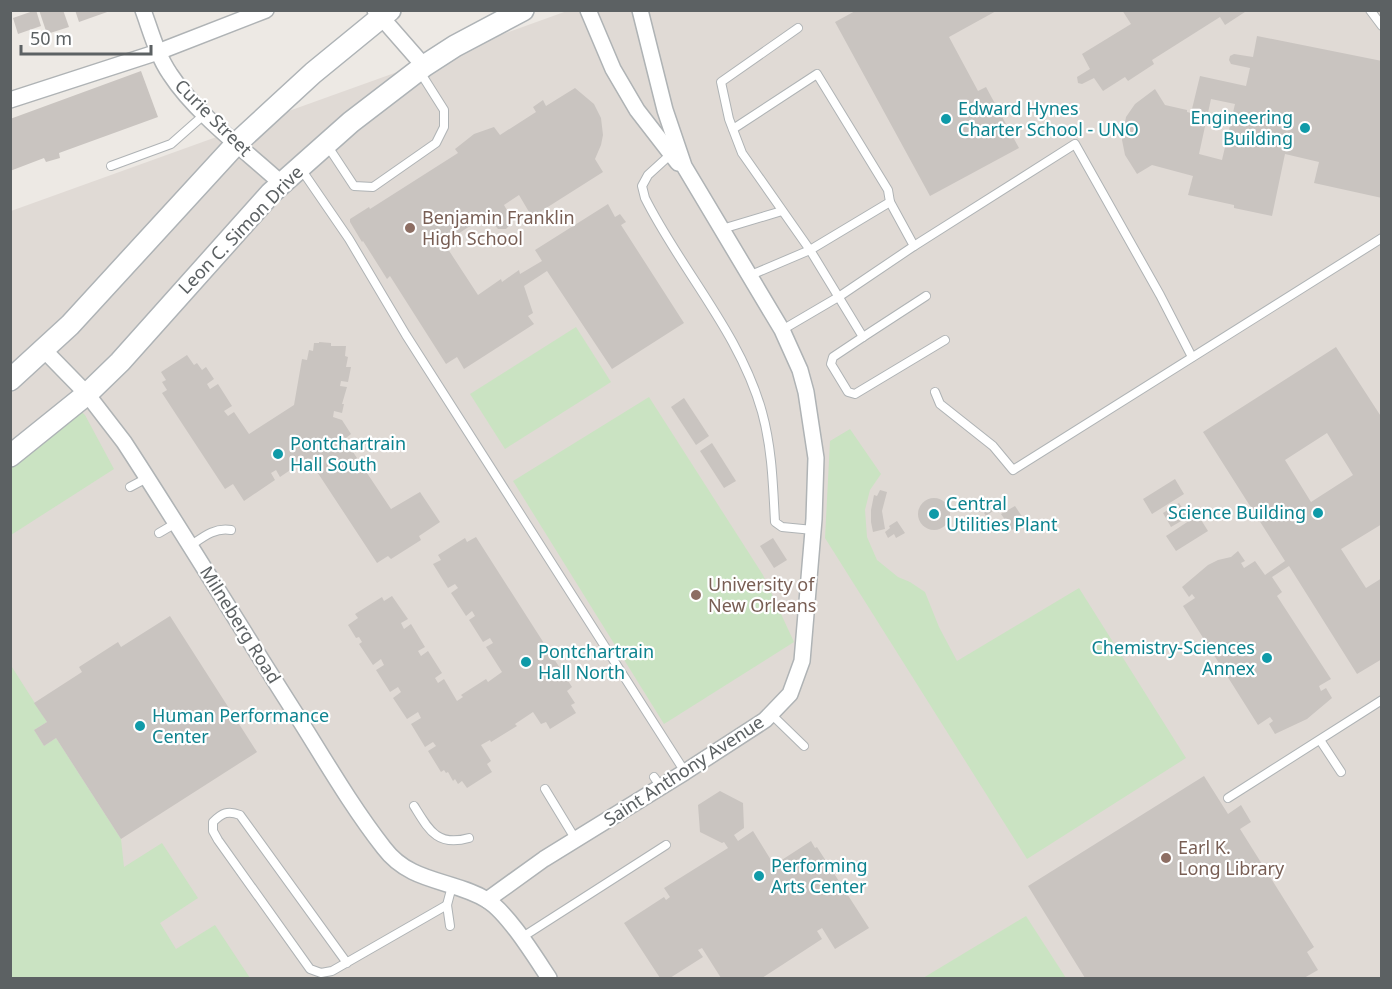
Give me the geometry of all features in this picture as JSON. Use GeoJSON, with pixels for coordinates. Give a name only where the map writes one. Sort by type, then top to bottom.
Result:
{"type":"FeatureCollection","features":[{"type":"Feature","properties":{"kind":"main road","name":"Leon C. Simon Drive"},"geometry":{"type":"LineString","coordinates":[[10,456],[87,394],[120,362],[281,183],[351,122],[421,68],[455,46],[523,10]]}},
{"type":"Feature","properties":{"kind":"main road"},"geometry":{"type":"LineString","coordinates":[[10,380],[70,325],[237,143],[382,13]]}},
{"type":"Feature","properties":{"kind":"street","name":"Curie Street"},"geometry":{"type":"LineString","coordinates":[[143,10],[158,52],[174,80],[205,114],[281,183]]}},
{"type":"Feature","properties":{"kind":"street"},"geometry":{"type":"LineString","coordinates":[[10,100],[158,52],[266,10]]}},
{"type":"Feature","properties":{"kind":"street","name":"Saint Anthony Avenue"},"geometry":{"type":"LineString","coordinates":[[588,10],[613,69],[631,100],[698,189]]}},
{"type":"Feature","properties":{"kind":"street","name":"Saint Anthony Avenue"},"geometry":{"type":"LineString","coordinates":[[487,900],[657,782],[685,772],[771,714],[790,694],[802,661],[813,530],[816,458],[811,416],[800,370],[782,330],[751,275],[684,166],[665,110],[640,10]]}},
{"type":"Feature","properties":{"kind":"street"},"geometry":{"type":"LineString","coordinates":[[382,13],[421,68]]}},
{"type":"Feature","properties":{"kind":"street","name":"Milneberg Road"},"geometry":{"type":"LineString","coordinates":[[44,350],[87,394],[124,442],[288,702],[384,848],[410,871],[487,900],[502,914],[549,978]]}},
{"type":"Feature","properties":{"kind":"lane"},"geometry":{"type":"LineString","coordinates":[[1370,10],[1382,26]]}},
{"type":"Feature","properties":{"kind":"lane"},"geometry":{"type":"LineString","coordinates":[[798,27],[721,82],[729,118],[742,153],[810,250],[864,337]]}},
{"type":"Feature","properties":{"kind":"lane"},"geometry":{"type":"LineString","coordinates":[[326,144],[354,186],[373,188],[436,143],[444,127],[444,110],[421,68]]}},
{"type":"Feature","properties":{"kind":"lane"},"geometry":{"type":"LineString","coordinates":[[733,129],[817,74],[888,190],[890,202],[914,246]]}},
{"type":"Feature","properties":{"kind":"lane"},"geometry":{"type":"LineString","coordinates":[[111,166],[171,144],[205,114]]}},
{"type":"Feature","properties":{"kind":"lane"},"geometry":{"type":"LineString","coordinates":[[782,330],[840,296],[1075,144],[1161,295],[1192,357]]}},
{"type":"Feature","properties":{"kind":"lane"},"geometry":{"type":"LineString","coordinates":[[671,154],[648,175],[642,186],[645,198],[711,306],[754,389],[767,433],[772,466],[775,522],[782,527],[813,530]]}},
{"type":"Feature","properties":{"kind":"lane"},"geometry":{"type":"LineString","coordinates":[[300,167],[349,239],[406,335],[685,772]]}},
{"type":"Feature","properties":{"kind":"lane"},"geometry":{"type":"LineString","coordinates":[[751,275],[810,250],[890,202]]}},
{"type":"Feature","properties":{"kind":"lane"},"geometry":{"type":"LineString","coordinates":[[722,229],[782,211]]}},
{"type":"Feature","properties":{"kind":"lane"},"geometry":{"type":"LineString","coordinates":[[934,392],[939,404],[993,446],[1013,470],[1382,238]]}},
{"type":"Feature","properties":{"kind":"lane"},"geometry":{"type":"LineString","coordinates":[[926,296],[833,357],[831,364],[848,392],[855,394],[945,340]]}},
{"type":"Feature","properties":{"kind":"lane"},"geometry":{"type":"LineString","coordinates":[[130,488],[147,478]]}},
{"type":"Feature","properties":{"kind":"lane"},"geometry":{"type":"LineString","coordinates":[[159,533],[176,522]]}},
{"type":"Feature","properties":{"kind":"lane"},"geometry":{"type":"LineString","coordinates":[[190,546],[209,533],[223,528],[231,530]]}},
{"type":"Feature","properties":{"kind":"lane"},"geometry":{"type":"LineString","coordinates":[[1228,798],[1382,700]]}},
{"type":"Feature","properties":{"kind":"lane"},"geometry":{"type":"LineString","coordinates":[[771,714],[804,746]]}},
{"type":"Feature","properties":{"kind":"lane"},"geometry":{"type":"LineString","coordinates":[[1320,740],[1341,772]]}},
{"type":"Feature","properties":{"kind":"lane"},"geometry":{"type":"LineString","coordinates":[[545,789],[576,840]]}},
{"type":"Feature","properties":{"kind":"lane"},"geometry":{"type":"LineString","coordinates":[[414,807],[436,836],[449,841],[469,838]]}},
{"type":"Feature","properties":{"kind":"lane"},"geometry":{"type":"LineString","coordinates":[[347,963],[240,815],[231,812],[220,815],[213,822],[213,831],[218,840],[310,969],[321,973],[332,971],[347,963],[447,905]]}},
{"type":"Feature","properties":{"kind":"lane"},"geometry":{"type":"LineString","coordinates":[[521,938],[666,845]]}},
{"type":"Feature","properties":{"kind":"lane"},"geometry":{"type":"LineString","coordinates":[[450,926],[447,905],[452,886]]}},
{"type":"Feature","properties":{"kind":"shaded area","name":"University of New Orleans"},"geometry":{"type":"Polygon","coordinates":[[[567,11],[1381,11],[1381,978],[11,978],[11,211],[567,11]]]}},
{"type":"Feature","properties":{"kind":"green space"},"geometry":{"type":"Polygon","coordinates":[[[576,327],[611,382],[505,449],[470,394],[576,327]]]}},
{"type":"Feature","properties":{"kind":"green space"},"geometry":{"type":"Polygon","coordinates":[[[649,397],[763,575],[794,642],[664,724],[513,481],[649,397]]]}},
{"type":"Feature","properties":{"kind":"green space"},"geometry":{"type":"Polygon","coordinates":[[[74,405],[85,415],[114,469],[11,535],[11,456],[74,405]]]}},
{"type":"Feature","properties":{"kind":"green space"},"geometry":{"type":"Polygon","coordinates":[[[850,429],[881,474],[870,490],[865,510],[867,537],[877,560],[898,577],[925,592],[939,627],[957,661],[1079,588],[1186,758],[1027,859],[825,538],[830,441],[850,429]]]}},
{"type":"Feature","properties":{"kind":"green space"},"geometry":{"type":"Polygon","coordinates":[[[10,664],[47,722],[34,730],[44,746],[56,738],[121,839],[124,867],[162,843],[198,898],[160,923],[176,949],[215,925],[250,978],[11,978],[10,664]]]}},
{"type":"Feature","properties":{"kind":"green space"},"geometry":{"type":"Polygon","coordinates":[[[1026,916],[1066,978],[923,978],[1026,916]]]}},
{"type":"Feature","properties":{"kind":"building"},"geometry":{"type":"Polygon","coordinates":[[[36,10],[41,26],[18,34],[13,18],[36,10]]]}},
{"type":"Feature","properties":{"kind":"building"},"geometry":{"type":"Polygon","coordinates":[[[39,10],[63,10],[69,27],[47,34],[39,10]]]}},
{"type":"Feature","properties":{"kind":"building"},"geometry":{"type":"Polygon","coordinates":[[[75,10],[110,10],[110,11],[79,22],[75,10]]]}},
{"type":"Feature","properties":{"kind":"building","name":"Edward Hynes Charter School - UNO"},"geometry":{"type":"Polygon","coordinates":[[[857,10],[998,10],[949,37],[978,91],[986,87],[1019,148],[930,196],[835,22],[857,10]]]}},
{"type":"Feature","properties":{"kind":"building"},"geometry":{"type":"Polygon","coordinates":[[[1122,10],[1248,10],[1225,25],[1220,17],[1152,60],[1154,64],[1128,81],[1125,77],[1103,91],[1094,78],[1082,84],[1078,83],[1077,77],[1090,69],[1082,54],[1131,24],[1122,10]]]}},
{"type":"Feature","properties":{"kind":"building","name":"Engineering Building"},"geometry":{"type":"Polygon","coordinates":[[[1257,36],[1382,61],[1382,198],[1314,183],[1319,162],[1285,154],[1272,216],[1188,195],[1193,176],[1152,165],[1137,174],[1125,155],[1122,140],[1126,117],[1135,104],[1155,89],[1165,105],[1191,113],[1200,76],[1246,86],[1250,68],[1231,64],[1229,60],[1234,54],[1253,57],[1257,36]],[[1211,99],[1199,154],[1222,160],[1235,104],[1211,99]]]}},
{"type":"Feature","properties":{"kind":"building"},"geometry":{"type":"Polygon","coordinates":[[[141,71],[158,117],[59,153],[60,158],[46,162],[44,158],[10,171],[10,119],[141,71]]]}},
{"type":"Feature","properties":{"kind":"building","name":"Benjamin Franklin High School"},"geometry":{"type":"Polygon","coordinates":[[[575,88],[594,104],[601,118],[603,135],[595,159],[603,172],[532,217],[519,195],[504,205],[512,219],[512,223],[506,229],[498,229],[487,215],[444,243],[478,295],[501,279],[502,282],[519,270],[520,274],[542,261],[535,250],[608,204],[615,217],[620,214],[626,222],[621,225],[684,323],[612,369],[547,271],[524,286],[533,313],[528,316],[534,324],[464,369],[457,357],[446,364],[390,276],[387,279],[362,242],[350,219],[369,207],[370,209],[458,153],[455,149],[474,134],[494,127],[500,135],[536,112],[533,107],[543,100],[546,106],[575,88]]]}},
{"type":"Feature","properties":{"kind":"building","name":"Pontchartrain Hall South"},"geometry":{"type":"Polygon","coordinates":[[[314,343],[331,343],[331,346],[346,346],[345,356],[348,357],[346,367],[351,367],[348,382],[341,381],[340,386],[347,387],[342,413],[334,411],[333,417],[342,420],[351,434],[346,438],[349,443],[354,440],[357,445],[351,449],[391,509],[420,492],[440,522],[419,536],[421,540],[391,559],[388,556],[377,563],[308,458],[280,477],[276,470],[271,473],[275,480],[244,501],[233,484],[225,489],[162,393],[167,390],[162,382],[166,380],[161,372],[187,355],[194,365],[197,363],[202,370],[206,367],[214,379],[207,384],[210,389],[218,384],[232,406],[224,411],[228,416],[234,412],[249,434],[294,405],[302,359],[307,360],[309,350],[313,351],[314,343]]]}},
{"type":"Feature","properties":{"kind":"building","name":"Science Building"},"geometry":{"type":"Polygon","coordinates":[[[1336,347],[1382,418],[1382,524],[1341,549],[1366,588],[1382,578],[1382,659],[1357,674],[1289,566],[1272,577],[1282,592],[1277,596],[1331,679],[1319,686],[1321,691],[1326,688],[1332,698],[1307,719],[1275,734],[1269,724],[1273,721],[1270,717],[1258,725],[1183,606],[1195,598],[1192,594],[1189,597],[1182,587],[1208,565],[1231,557],[1238,551],[1245,561],[1241,563],[1244,568],[1255,561],[1265,575],[1285,561],[1203,432],[1336,347]],[[1327,433],[1285,460],[1311,502],[1353,475],[1327,433]]]}},
{"type":"Feature","properties":{"kind":"building"},"geometry":{"type":"Polygon","coordinates":[[[684,398],[709,436],[696,445],[671,407],[684,398]]]}},
{"type":"Feature","properties":{"kind":"building"},"geometry":{"type":"Polygon","coordinates":[[[712,443],[736,481],[724,488],[700,451],[712,443]]]}},
{"type":"Feature","properties":{"kind":"building"},"geometry":{"type":"Polygon","coordinates":[[[1175,479],[1184,494],[1152,514],[1143,499],[1175,479]]]}},
{"type":"Feature","properties":{"kind":"building"},"geometry":{"type":"Polygon","coordinates":[[[880,490],[887,492],[882,511],[885,529],[873,532],[871,510],[874,495],[877,496],[880,490]]]}},
{"type":"Feature","properties":{"kind":"building","name":"Central Utilities Plant"},"geometry":{"type":"Polygon","coordinates":[[[934,498],[945,503],[950,514],[945,525],[934,530],[923,525],[918,514],[923,503],[934,498]]]}},
{"type":"Feature","properties":{"kind":"building"},"geometry":{"type":"Polygon","coordinates":[[[986,499],[993,511],[986,516],[978,503],[986,499]]]}},
{"type":"Feature","properties":{"kind":"building"},"geometry":{"type":"Polygon","coordinates":[[[1179,503],[1188,517],[1171,527],[1163,513],[1179,503]]]}},
{"type":"Feature","properties":{"kind":"building"},"geometry":{"type":"Polygon","coordinates":[[[1015,506],[1025,521],[1012,530],[1001,514],[1015,506]]]}},
{"type":"Feature","properties":{"kind":"building"},"geometry":{"type":"Polygon","coordinates":[[[1198,515],[1208,531],[1176,551],[1166,536],[1198,515]]]}},
{"type":"Feature","properties":{"kind":"building"},"geometry":{"type":"Polygon","coordinates":[[[897,521],[905,533],[896,538],[894,534],[888,538],[885,532],[897,521]]]}},
{"type":"Feature","properties":{"kind":"building","name":"Pontchartrain Hall North"},"geometry":{"type":"Polygon","coordinates":[[[476,537],[572,687],[567,691],[575,703],[571,705],[576,713],[550,729],[546,722],[541,724],[533,712],[515,724],[517,726],[491,742],[490,740],[481,745],[491,761],[487,764],[492,772],[467,788],[462,781],[458,784],[455,779],[453,781],[448,772],[444,770],[441,772],[428,751],[436,746],[433,742],[425,747],[411,724],[421,718],[418,712],[407,719],[393,698],[401,692],[398,687],[390,692],[376,670],[384,665],[381,659],[373,665],[359,644],[362,642],[359,637],[356,638],[348,625],[358,618],[355,614],[382,597],[384,601],[392,596],[408,619],[401,623],[404,629],[411,624],[425,647],[418,651],[421,656],[428,651],[442,673],[435,678],[438,683],[444,679],[457,701],[463,697],[461,695],[486,679],[488,682],[502,672],[486,647],[493,643],[490,638],[483,642],[469,620],[475,616],[472,611],[466,616],[451,593],[458,588],[455,584],[448,588],[433,564],[441,560],[438,555],[465,538],[467,542],[476,537]]]}},
{"type":"Feature","properties":{"kind":"building"},"geometry":{"type":"Polygon","coordinates":[[[773,538],[787,560],[774,568],[760,546],[773,538]]]}},
{"type":"Feature","properties":{"kind":"building","name":"Human Performance Center"},"geometry":{"type":"Polygon","coordinates":[[[170,616],[257,752],[121,839],[56,738],[44,746],[34,730],[47,722],[34,703],[82,672],[79,667],[118,642],[121,647],[170,616]]]}},
{"type":"Feature","properties":{"kind":"building","name":"Earl K. Long Library"},"geometry":{"type":"Polygon","coordinates":[[[1204,776],[1228,814],[1241,805],[1251,822],[1240,829],[1314,947],[1307,952],[1318,970],[1304,978],[1085,978],[1028,886],[1204,776]]]}},
{"type":"Feature","properties":{"kind":"building","name":"Performing Arts Center"},"geometry":{"type":"Polygon","coordinates":[[[720,791],[743,803],[744,828],[734,835],[738,841],[753,831],[774,865],[811,841],[869,928],[835,949],[822,928],[817,931],[822,939],[762,978],[721,978],[702,948],[698,950],[703,957],[670,978],[660,978],[624,923],[664,897],[666,900],[670,897],[664,888],[728,848],[724,842],[700,832],[698,805],[720,791]]]}},
{"type":"Feature","properties":{"kind":"place","name":"Edward Hynes Charter School - UNO"},"geometry":{"type":"Point","coordinates":[946,119]}},
{"type":"Feature","properties":{"kind":"place","name":"Engineering Building"},"geometry":{"type":"Point","coordinates":[1305,128]}},
{"type":"Feature","properties":{"kind":"place","name":"Benjamin Franklin High School"},"geometry":{"type":"Point","coordinates":[410,228]}},
{"type":"Feature","properties":{"kind":"place","name":"Pontchartrain Hall South"},"geometry":{"type":"Point","coordinates":[278,454]}},
{"type":"Feature","properties":{"kind":"place","name":"Science Building"},"geometry":{"type":"Point","coordinates":[1318,513]}},
{"type":"Feature","properties":{"kind":"place","name":"Central Utilities Plant"},"geometry":{"type":"Point","coordinates":[934,514]}},
{"type":"Feature","properties":{"kind":"place","name":"University of New Orleans"},"geometry":{"type":"Point","coordinates":[696,595]}},
{"type":"Feature","properties":{"kind":"place","name":"Chemistry-Sciences Annex"},"geometry":{"type":"Point","coordinates":[1267,658]}},
{"type":"Feature","properties":{"kind":"place","name":"Pontchartrain Hall North"},"geometry":{"type":"Point","coordinates":[526,662]}},
{"type":"Feature","properties":{"kind":"place","name":"Human Performance Center"},"geometry":{"type":"Point","coordinates":[140,726]}},
{"type":"Feature","properties":{"kind":"place","name":"Earl K. Long Library"},"geometry":{"type":"Point","coordinates":[1166,858]}},
{"type":"Feature","properties":{"kind":"place","name":"Performing Arts Center"},"geometry":{"type":"Point","coordinates":[759,876]}}]}
